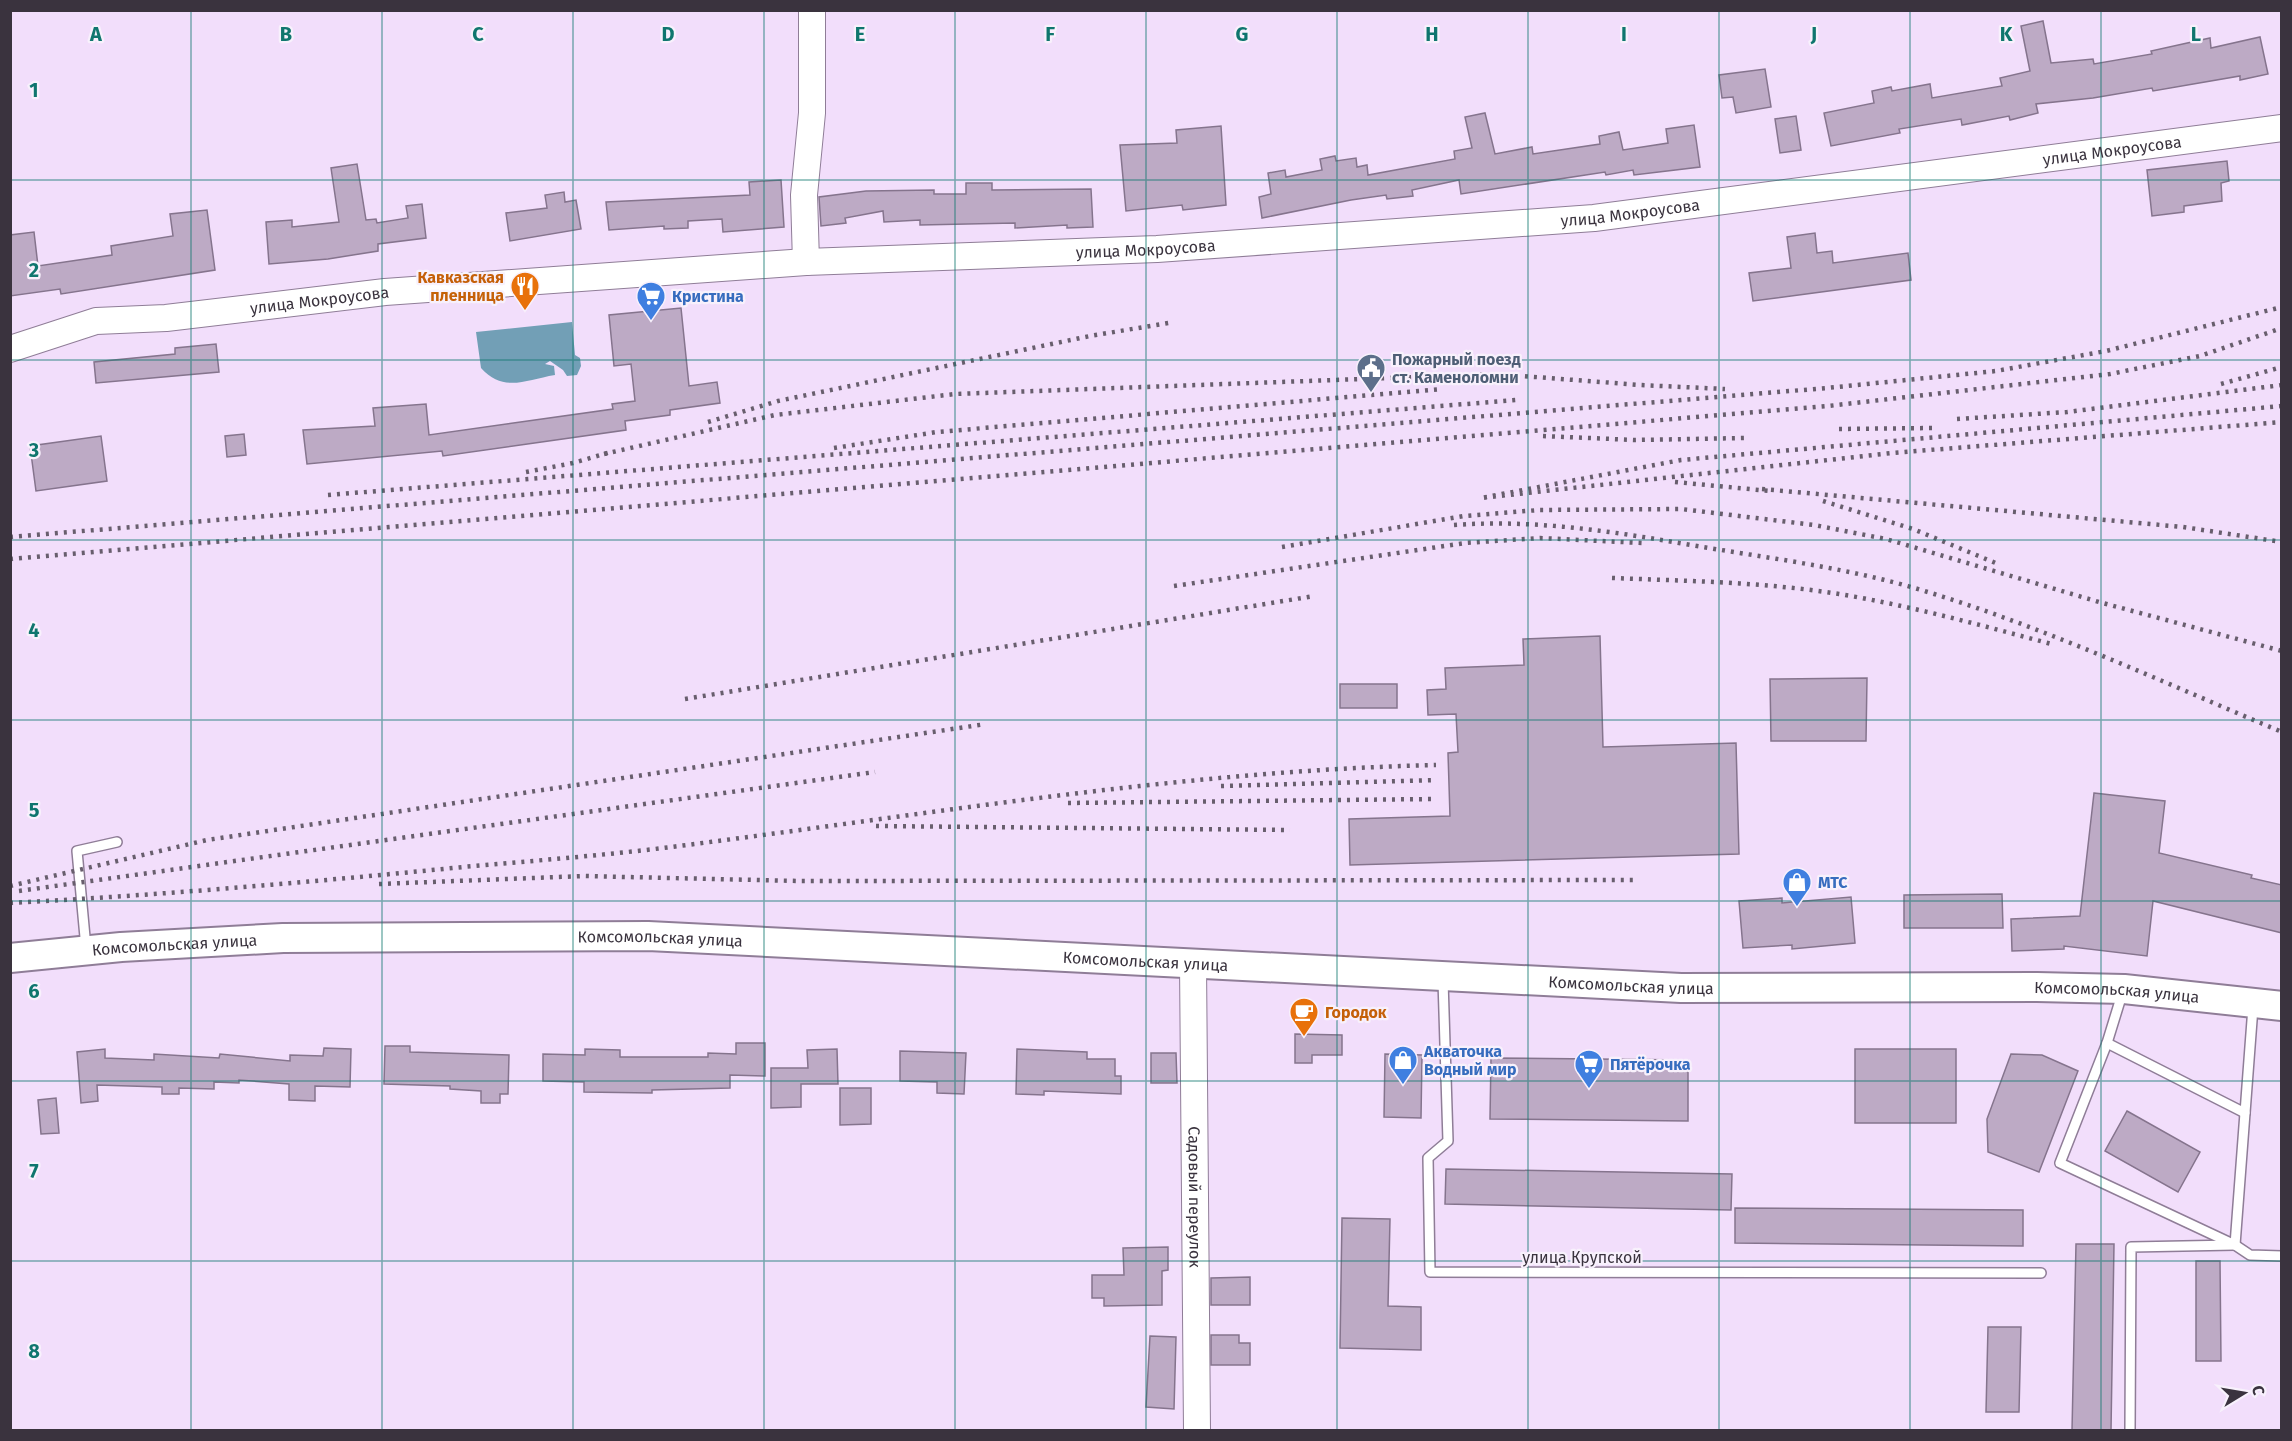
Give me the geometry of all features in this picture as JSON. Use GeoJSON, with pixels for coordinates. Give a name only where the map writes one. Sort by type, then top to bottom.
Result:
{"type":"FeatureCollection","features":[{"type":"Feature","properties":{"kind":"main road","name":"Комсомольская улица"},"geometry":{"type":"LineString","coordinates":[[10,958],[86,950],[282,938],[648,936],[1681,988],[2037,987],[2124,989],[2253,1001],[2282,1006]]}},
{"type":"Feature","properties":{"kind":"street"},"geometry":{"type":"LineString","coordinates":[[806,262],[804,195],[812,113],[812,10]]}},
{"type":"Feature","properties":{"kind":"street","name":"улица Мокроусова"},"geometry":{"type":"LineString","coordinates":[[10,350],[96,321],[166,318],[385,292],[806,262],[1157,249],[1594,218],[2282,128]]}},
{"type":"Feature","properties":{"kind":"street","name":"Садовый переулок"},"geometry":{"type":"LineString","coordinates":[[1193,963],[1197,1431]]}},
{"type":"Feature","properties":{"kind":"lane"},"geometry":{"type":"LineString","coordinates":[[86,950],[77,851],[117,842]]}},
{"type":"Feature","properties":{"kind":"lane","name":"улица Крупской"},"geometry":{"type":"LineString","coordinates":[[1443,975],[1448,1142],[1428,1158],[1430,1272],[2041,1274]]}},
{"type":"Feature","properties":{"kind":"lane"},"geometry":{"type":"LineString","coordinates":[[2124,989],[2107,1043],[2060,1163],[2235,1245],[2250,1255],[2282,1256]]}},
{"type":"Feature","properties":{"kind":"lane"},"geometry":{"type":"LineString","coordinates":[[2235,1245],[2253,1001]]}},
{"type":"Feature","properties":{"kind":"lane"},"geometry":{"type":"LineString","coordinates":[[2107,1043],[2245,1113]]}},
{"type":"Feature","properties":{"kind":"lane"},"geometry":{"type":"LineString","coordinates":[[2130,1431],[2131,1247],[2235,1245]]}},
{"type":"Feature","properties":{"kind":"water"},"geometry":{"type":"Polygon","coordinates":[[[572,322],[575,355],[580,358],[581,366],[577,375],[567,376],[563,370],[550,361],[545,364],[554,366],[555,375],[524,382],[507,383],[490,376],[481,368],[476,332],[572,322]]]}},
{"type":"Feature","properties":{"kind":"building"},"geometry":{"type":"Polygon","coordinates":[[[2043,21],[2051,63],[2093,59],[2094,64],[2152,54],[2151,51],[2210,38],[2211,48],[2260,37],[2268,74],[2240,80],[2240,76],[2153,91],[2152,88],[2093,98],[2036,104],[2038,113],[2010,120],[2009,116],[1962,125],[1961,119],[1899,129],[1900,133],[1831,146],[1824,113],[1874,103],[1872,91],[1891,87],[1892,91],[1930,84],[1932,98],[2002,86],[2000,78],[2030,71],[2021,26],[2043,21]]]}},
{"type":"Feature","properties":{"kind":"building"},"geometry":{"type":"Polygon","coordinates":[[[1765,69],[1771,107],[1736,113],[1733,97],[1722,98],[1719,75],[1765,69]]]}},
{"type":"Feature","properties":{"kind":"building"},"geometry":{"type":"Polygon","coordinates":[[[1485,113],[1495,154],[1532,147],[1533,154],[1600,144],[1599,136],[1619,132],[1623,150],[1668,143],[1666,129],[1694,125],[1700,167],[1634,175],[1633,170],[1606,175],[1605,172],[1461,194],[1459,180],[1412,190],[1413,196],[1387,199],[1386,195],[1351,200],[1262,218],[1259,197],[1271,194],[1268,173],[1285,170],[1286,177],[1322,170],[1320,159],[1335,156],[1336,161],[1356,158],[1357,167],[1367,165],[1368,175],[1455,159],[1454,151],[1472,148],[1465,117],[1485,113]]]}},
{"type":"Feature","properties":{"kind":"building"},"geometry":{"type":"Polygon","coordinates":[[[1796,116],[1801,150],[1780,153],[1775,119],[1796,116]]]}},
{"type":"Feature","properties":{"kind":"building"},"geometry":{"type":"Polygon","coordinates":[[[1221,126],[1226,205],[1183,210],[1182,205],[1126,211],[1120,145],[1177,143],[1176,130],[1221,126]]]}},
{"type":"Feature","properties":{"kind":"building"},"geometry":{"type":"Polygon","coordinates":[[[2227,161],[2229,181],[2221,183],[2222,201],[2184,206],[2184,212],[2152,216],[2147,170],[2227,161]]]}},
{"type":"Feature","properties":{"kind":"building"},"geometry":{"type":"Polygon","coordinates":[[[357,164],[366,220],[376,219],[377,223],[408,218],[406,206],[422,204],[426,238],[378,244],[378,251],[328,259],[269,264],[266,222],[292,220],[292,227],[339,222],[331,168],[357,164]]]}},
{"type":"Feature","properties":{"kind":"building"},"geometry":{"type":"Polygon","coordinates":[[[781,180],[784,227],[723,232],[722,219],[688,221],[688,228],[664,229],[664,226],[609,230],[606,202],[750,195],[749,182],[781,180]]]}},
{"type":"Feature","properties":{"kind":"building"},"geometry":{"type":"Polygon","coordinates":[[[966,183],[992,183],[992,190],[1091,189],[1093,227],[1067,228],[1067,225],[1015,228],[1015,223],[920,225],[920,220],[884,222],[883,211],[845,218],[846,223],[821,226],[819,197],[866,191],[934,190],[934,194],[966,194],[966,183]]]}},
{"type":"Feature","properties":{"kind":"building"},"geometry":{"type":"Polygon","coordinates":[[[564,192],[565,202],[576,200],[581,229],[510,241],[506,213],[547,208],[545,195],[564,192]]]}},
{"type":"Feature","properties":{"kind":"building"},"geometry":{"type":"Polygon","coordinates":[[[207,210],[215,270],[61,294],[60,289],[10,296],[10,235],[34,232],[38,266],[112,255],[111,246],[173,236],[170,214],[207,210]]]}},
{"type":"Feature","properties":{"kind":"building"},"geometry":{"type":"Polygon","coordinates":[[[1815,233],[1817,253],[1832,251],[1833,263],[1908,253],[1911,280],[1753,301],[1749,273],[1791,268],[1787,237],[1815,233]]]}},
{"type":"Feature","properties":{"kind":"building"},"geometry":{"type":"Polygon","coordinates":[[[681,308],[689,386],[717,382],[720,403],[670,410],[670,415],[625,421],[626,430],[443,456],[442,451],[307,464],[303,430],[375,426],[373,408],[426,404],[429,435],[613,409],[612,404],[635,401],[631,364],[614,366],[609,315],[681,308]]]}},
{"type":"Feature","properties":{"kind":"building"},"geometry":{"type":"Polygon","coordinates":[[[216,344],[219,372],[96,383],[94,362],[175,354],[175,348],[216,344]]]}},
{"type":"Feature","properties":{"kind":"building"},"geometry":{"type":"Polygon","coordinates":[[[244,434],[246,455],[227,457],[225,436],[244,434]]]}},
{"type":"Feature","properties":{"kind":"building"},"geometry":{"type":"Polygon","coordinates":[[[101,436],[107,481],[36,491],[30,446],[101,436]]]}},
{"type":"Feature","properties":{"kind":"building"},"geometry":{"type":"Polygon","coordinates":[[[1600,636],[1603,747],[1736,743],[1739,854],[1350,865],[1349,819],[1450,816],[1448,753],[1458,752],[1456,714],[1428,715],[1427,690],[1446,689],[1445,668],[1524,665],[1523,639],[1600,636]]]}},
{"type":"Feature","properties":{"kind":"building"},"geometry":{"type":"Polygon","coordinates":[[[1867,678],[1866,741],[1771,741],[1770,679],[1867,678]]]}},
{"type":"Feature","properties":{"kind":"building"},"geometry":{"type":"Polygon","coordinates":[[[1340,684],[1397,684],[1397,708],[1340,708],[1340,684]]]}},
{"type":"Feature","properties":{"kind":"building"},"geometry":{"type":"Polygon","coordinates":[[[2094,793],[2165,801],[2159,853],[2252,875],[2251,878],[2282,885],[2282,933],[2153,901],[2147,956],[2064,946],[2064,949],[2012,951],[2011,919],[2080,916],[2094,793]]]}},
{"type":"Feature","properties":{"kind":"building"},"geometry":{"type":"Polygon","coordinates":[[[2002,894],[2003,928],[1904,928],[1904,895],[2002,894]]]}},
{"type":"Feature","properties":{"kind":"building"},"geometry":{"type":"Polygon","coordinates":[[[1851,897],[1855,943],[1792,949],[1792,945],[1743,948],[1739,901],[1782,898],[1782,903],[1851,897]]]}},
{"type":"Feature","properties":{"kind":"building"},"geometry":{"type":"Polygon","coordinates":[[[1295,1034],[1342,1035],[1342,1055],[1312,1055],[1312,1063],[1295,1063],[1295,1034]]]}},
{"type":"Feature","properties":{"kind":"building"},"geometry":{"type":"Polygon","coordinates":[[[736,1043],[765,1043],[765,1076],[730,1075],[730,1088],[652,1090],[652,1093],[584,1092],[584,1082],[543,1081],[543,1054],[585,1055],[585,1049],[620,1050],[620,1057],[708,1057],[708,1053],[736,1054],[736,1043]]]}},
{"type":"Feature","properties":{"kind":"building"},"geometry":{"type":"Polygon","coordinates":[[[385,1046],[410,1046],[410,1052],[509,1055],[508,1094],[500,1094],[500,1103],[481,1103],[481,1091],[450,1089],[450,1086],[384,1084],[385,1046]]]}},
{"type":"Feature","properties":{"kind":"building"},"geometry":{"type":"Polygon","coordinates":[[[324,1048],[351,1049],[350,1087],[315,1086],[315,1101],[289,1100],[289,1084],[239,1080],[239,1083],[214,1082],[214,1089],[179,1088],[179,1094],[162,1094],[162,1087],[97,1085],[98,1101],[81,1103],[77,1052],[105,1049],[105,1058],[154,1060],[154,1054],[219,1058],[220,1054],[290,1061],[290,1055],[323,1056],[324,1048]]]}},
{"type":"Feature","properties":{"kind":"building"},"geometry":{"type":"Polygon","coordinates":[[[837,1049],[838,1084],[801,1084],[801,1107],[771,1108],[771,1068],[808,1068],[807,1050],[837,1049]]]}},
{"type":"Feature","properties":{"kind":"building"},"geometry":{"type":"Polygon","coordinates":[[[1017,1049],[1087,1052],[1087,1059],[1115,1059],[1115,1076],[1121,1076],[1121,1094],[1044,1091],[1044,1095],[1016,1094],[1017,1049]]]}},
{"type":"Feature","properties":{"kind":"building"},"geometry":{"type":"Polygon","coordinates":[[[1855,1049],[1956,1049],[1956,1123],[1855,1123],[1855,1049]]]}},
{"type":"Feature","properties":{"kind":"building"},"geometry":{"type":"Polygon","coordinates":[[[900,1051],[966,1053],[964,1094],[937,1093],[937,1082],[900,1081],[900,1051]]]}},
{"type":"Feature","properties":{"kind":"building"},"geometry":{"type":"Polygon","coordinates":[[[1151,1053],[1176,1053],[1177,1083],[1151,1083],[1151,1053]]]}},
{"type":"Feature","properties":{"kind":"building","name":"Акваточка Водный мир"},"geometry":{"type":"Polygon","coordinates":[[[1385,1054],[1422,1055],[1421,1118],[1384,1117],[1385,1054]]]}},
{"type":"Feature","properties":{"kind":"building"},"geometry":{"type":"Polygon","coordinates":[[[2011,1054],[2042,1055],[2078,1071],[2039,1172],[1988,1152],[1987,1119],[2011,1054]]]}},
{"type":"Feature","properties":{"kind":"building","name":"Пятёрочка"},"geometry":{"type":"Polygon","coordinates":[[[1491,1058],[1688,1060],[1688,1121],[1490,1119],[1491,1058]]]}},
{"type":"Feature","properties":{"kind":"building"},"geometry":{"type":"Polygon","coordinates":[[[840,1088],[871,1088],[871,1124],[840,1125],[840,1088]]]}},
{"type":"Feature","properties":{"kind":"building"},"geometry":{"type":"Polygon","coordinates":[[[56,1098],[59,1133],[41,1134],[38,1100],[56,1098]]]}},
{"type":"Feature","properties":{"kind":"building"},"geometry":{"type":"Polygon","coordinates":[[[2127,1111],[2200,1152],[2178,1192],[2105,1151],[2127,1111]]]}},
{"type":"Feature","properties":{"kind":"building"},"geometry":{"type":"Polygon","coordinates":[[[1446,1169],[1732,1174],[1731,1210],[1445,1204],[1446,1169]]]}},
{"type":"Feature","properties":{"kind":"building"},"geometry":{"type":"Polygon","coordinates":[[[1735,1208],[2023,1210],[2023,1246],[1735,1243],[1735,1208]]]}},
{"type":"Feature","properties":{"kind":"building"},"geometry":{"type":"Polygon","coordinates":[[[1342,1218],[1390,1219],[1388,1306],[1421,1307],[1421,1350],[1340,1348],[1342,1218]]]}},
{"type":"Feature","properties":{"kind":"building"},"geometry":{"type":"Polygon","coordinates":[[[2076,1244],[2114,1244],[2111,1431],[2072,1431],[2076,1244]]]}},
{"type":"Feature","properties":{"kind":"building"},"geometry":{"type":"Polygon","coordinates":[[[1168,1247],[1168,1270],[1162,1271],[1162,1305],[1104,1306],[1104,1298],[1092,1298],[1092,1275],[1124,1275],[1123,1248],[1168,1247]]]}},
{"type":"Feature","properties":{"kind":"building"},"geometry":{"type":"Polygon","coordinates":[[[2196,1261],[2220,1261],[2221,1361],[2196,1361],[2196,1261]]]}},
{"type":"Feature","properties":{"kind":"building"},"geometry":{"type":"Polygon","coordinates":[[[1250,1277],[1250,1305],[1211,1305],[1211,1278],[1250,1277]]]}},
{"type":"Feature","properties":{"kind":"building"},"geometry":{"type":"Polygon","coordinates":[[[1988,1327],[2021,1327],[2019,1412],[1986,1412],[1988,1327]]]}},
{"type":"Feature","properties":{"kind":"building"},"geometry":{"type":"Polygon","coordinates":[[[1211,1335],[1239,1335],[1239,1343],[1250,1343],[1250,1365],[1211,1365],[1211,1335]]]}},
{"type":"Feature","properties":{"kind":"building"},"geometry":{"type":"Polygon","coordinates":[[[1150,1336],[1176,1337],[1174,1409],[1146,1407],[1150,1336]]]}},
{"type":"Feature","properties":{"kind":"railway"},"geometry":{"type":"LineString","coordinates":[[10,537],[1827,388],[1996,371],[2106,351],[2282,307]]}},
{"type":"Feature","properties":{"kind":"railway"},"geometry":{"type":"LineString","coordinates":[[708,422],[778,401],[1090,336],[1174,322]]}},
{"type":"Feature","properties":{"kind":"railway"},"geometry":{"type":"LineString","coordinates":[[10,559],[1828,406],[2110,374],[2200,356],[2282,328]]}},
{"type":"Feature","properties":{"kind":"railway"},"geometry":{"type":"LineString","coordinates":[[2221,384],[2282,367]]}},
{"type":"Feature","properties":{"kind":"railway"},"geometry":{"type":"LineString","coordinates":[[604,454],[775,415],[955,394],[1496,374],[1725,389]]}},
{"type":"Feature","properties":{"kind":"railway"},"geometry":{"type":"LineString","coordinates":[[1957,419],[2067,412],[2282,385]]}},
{"type":"Feature","properties":{"kind":"railway"},"geometry":{"type":"LineString","coordinates":[[834,448],[937,432],[1442,389]]}},
{"type":"Feature","properties":{"kind":"railway"},"geometry":{"type":"LineString","coordinates":[[328,495],[1516,400]]}},
{"type":"Feature","properties":{"kind":"railway"},"geometry":{"type":"LineString","coordinates":[[2282,406],[1681,460],[1481,498],[1892,453],[2282,422]]}},
{"type":"Feature","properties":{"kind":"railway"},"geometry":{"type":"LineString","coordinates":[[1839,429],[1934,428]]}},
{"type":"Feature","properties":{"kind":"railway"},"geometry":{"type":"LineString","coordinates":[[1543,436],[1635,440],[1744,438]]}},
{"type":"Feature","properties":{"kind":"railway"},"geometry":{"type":"LineString","coordinates":[[526,472],[573,463],[611,452]]}},
{"type":"Feature","properties":{"kind":"railway"},"geometry":{"type":"LineString","coordinates":[[1675,482],[1770,491]]}},
{"type":"Feature","properties":{"kind":"railway"},"geometry":{"type":"LineString","coordinates":[[1762,489],[2183,527],[2282,542]]}},
{"type":"Feature","properties":{"kind":"railway"},"geometry":{"type":"LineString","coordinates":[[1823,501],[1913,529],[1998,564]]}},
{"type":"Feature","properties":{"kind":"railway"},"geometry":{"type":"LineString","coordinates":[[1282,547],[1464,516],[1539,510],[1681,509],[1814,525],[1886,539],[2099,602],[2282,651]]}},
{"type":"Feature","properties":{"kind":"railway"},"geometry":{"type":"LineString","coordinates":[[1454,525],[1516,524],[1576,528],[1804,564],[1885,580],[2005,618],[2144,673],[2282,732]]}},
{"type":"Feature","properties":{"kind":"railway"},"geometry":{"type":"LineString","coordinates":[[1174,586],[1465,543],[1540,538],[1642,543]]}},
{"type":"Feature","properties":{"kind":"railway"},"geometry":{"type":"LineString","coordinates":[[1612,578],[1754,584],[1839,594],[1921,610],[2055,645]]}},
{"type":"Feature","properties":{"kind":"railway"},"geometry":{"type":"LineString","coordinates":[[685,699],[1314,596]]}},
{"type":"Feature","properties":{"kind":"railway"},"geometry":{"type":"LineString","coordinates":[[10,886],[207,840],[986,724]]}},
{"type":"Feature","properties":{"kind":"railway"},"geometry":{"type":"LineString","coordinates":[[10,903],[237,888],[588,856],[1145,785],[1339,769],[1436,765]]}},
{"type":"Feature","properties":{"kind":"railway"},"geometry":{"type":"LineString","coordinates":[[19,891],[875,772]]}},
{"type":"Feature","properties":{"kind":"railway"},"geometry":{"type":"LineString","coordinates":[[1221,786],[1436,780]]}},
{"type":"Feature","properties":{"kind":"railway"},"geometry":{"type":"LineString","coordinates":[[1068,803],[1434,799]]}},
{"type":"Feature","properties":{"kind":"railway"},"geometry":{"type":"LineString","coordinates":[[876,826],[1290,830]]}},
{"type":"Feature","properties":{"kind":"railway"},"geometry":{"type":"LineString","coordinates":[[379,884],[584,876],[800,881],[1634,880]]}},
{"type":"Feature","properties":{"kind":"place","name":"Кавказская пленница"},"geometry":{"type":"Point","coordinates":[525,312]}},
{"type":"Feature","properties":{"kind":"place","name":"Кристина"},"geometry":{"type":"Point","coordinates":[651,322]}},
{"type":"Feature","properties":{"kind":"place","name":"Пожарный поезд ст. Каменоломни"},"geometry":{"type":"Point","coordinates":[1371,394]}},
{"type":"Feature","properties":{"kind":"place","name":"МТС"},"geometry":{"type":"Point","coordinates":[1797,908]}},
{"type":"Feature","properties":{"kind":"place","name":"Городок"},"geometry":{"type":"Point","coordinates":[1304,1038]}},
{"type":"Feature","properties":{"kind":"place","name":"Акваточка Водный мир"},"geometry":{"type":"Point","coordinates":[1403,1086]}},
{"type":"Feature","properties":{"kind":"place","name":"Пятёрочка"},"geometry":{"type":"Point","coordinates":[1589,1090]}}]}
